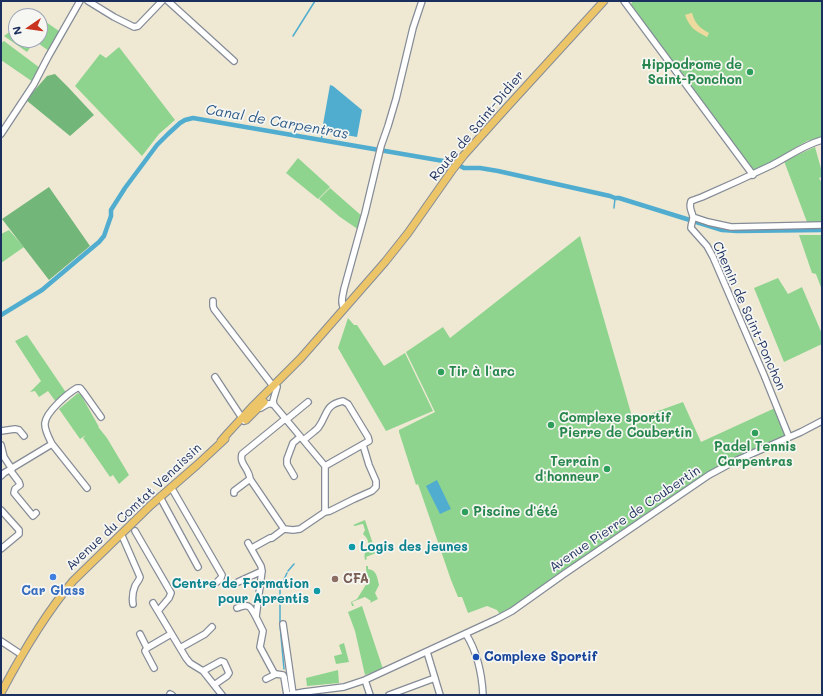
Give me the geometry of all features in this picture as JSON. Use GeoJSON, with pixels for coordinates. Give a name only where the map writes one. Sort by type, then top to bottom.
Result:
{"type":"FeatureCollection","features":[{"type":"Feature","properties":{"kind":"main road","name":"Route de Saint-Didier"},"geometry":{"type":"LineString","coordinates":[[344,308],[396,248],[456,165],[604,1]]}},
{"type":"Feature","properties":{"kind":"main road","name":"Avenue du Comtat Venaissin"},"geometry":{"type":"LineString","coordinates":[[243,420],[257,402],[285,375],[344,308]]}},
{"type":"Feature","properties":{"kind":"main road","name":"Avenue du Comtat Venaissin"},"geometry":{"type":"LineString","coordinates":[[1,693],[22,655],[54,607],[77,577],[160,497],[197,465],[228,432],[254,412],[272,402],[273,387]]}},
{"type":"Feature","properties":{"kind":"street"},"geometry":{"type":"LineString","coordinates":[[2,132],[34,84],[80,1]]}},
{"type":"Feature","properties":{"kind":"street"},"geometry":{"type":"LineString","coordinates":[[88,1],[134,27],[138,26],[162,1]]}},
{"type":"Feature","properties":{"kind":"street"},"geometry":{"type":"LineString","coordinates":[[168,1],[234,61]]}},
{"type":"Feature","properties":{"kind":"street"},"geometry":{"type":"LineString","coordinates":[[344,308],[342,302],[344,289],[365,213],[381,146],[396,99],[413,28],[422,1]]}},
{"type":"Feature","properties":{"kind":"street"},"geometry":{"type":"LineString","coordinates":[[624,1],[752,175],[806,146],[822,140]]}},
{"type":"Feature","properties":{"kind":"street","name":"Chemin de Saint-Ponchon"},"geometry":{"type":"LineString","coordinates":[[752,175],[691,201],[690,209],[693,217],[691,228],[707,246],[713,257],[789,437]]}},
{"type":"Feature","properties":{"kind":"street"},"geometry":{"type":"LineString","coordinates":[[693,217],[731,227],[822,225]]}},
{"type":"Feature","properties":{"kind":"street"},"geometry":{"type":"LineString","coordinates":[[213,301],[214,309],[273,387]]}},
{"type":"Feature","properties":{"kind":"street"},"geometry":{"type":"LineString","coordinates":[[215,376],[243,420]]}},
{"type":"Feature","properties":{"kind":"street"},"geometry":{"type":"LineString","coordinates":[[87,488],[52,444],[45,424],[46,419],[56,405],[77,388],[80,388],[101,417]]}},
{"type":"Feature","properties":{"kind":"street"},"geometry":{"type":"LineString","coordinates":[[257,402],[266,398],[272,402],[325,466],[325,512]]}},
{"type":"Feature","properties":{"kind":"street"},"geometry":{"type":"LineString","coordinates":[[294,476],[287,464],[287,459],[294,443],[317,429],[331,405],[343,401],[348,404],[369,441],[325,466]]}},
{"type":"Feature","properties":{"kind":"street"},"geometry":{"type":"LineString","coordinates":[[284,529],[250,479],[250,474],[241,461],[242,454],[308,402]]}},
{"type":"Feature","properties":{"kind":"street","name":"Avenue Pierre de Coubertin"},"geometry":{"type":"LineString","coordinates":[[292,694],[344,687],[365,680],[498,619],[512,611],[709,475],[822,421]]}},
{"type":"Feature","properties":{"kind":"street"},"geometry":{"type":"LineString","coordinates":[[1,432],[15,429],[19,430],[24,436]]}},
{"type":"Feature","properties":{"kind":"street"},"geometry":{"type":"LineString","coordinates":[[1,476],[52,444]]}},
{"type":"Feature","properties":{"kind":"street"},"geometry":{"type":"LineString","coordinates":[[1,445],[4,457],[20,485],[15,489],[14,493],[33,516],[36,513]]}},
{"type":"Feature","properties":{"kind":"street"},"geometry":{"type":"LineString","coordinates":[[252,548],[284,529],[300,530],[325,512],[372,491],[376,487],[376,481],[363,445]]}},
{"type":"Feature","properties":{"kind":"street"},"geometry":{"type":"LineString","coordinates":[[234,493],[234,491],[250,479]]}},
{"type":"Feature","properties":{"kind":"street"},"geometry":{"type":"LineString","coordinates":[[171,487],[222,575],[216,582]]}},
{"type":"Feature","properties":{"kind":"street"},"geometry":{"type":"LineString","coordinates":[[160,497],[198,567]]}},
{"type":"Feature","properties":{"kind":"street"},"geometry":{"type":"LineString","coordinates":[[1,510],[20,532],[1,549]]}},
{"type":"Feature","properties":{"kind":"street"},"geometry":{"type":"LineString","coordinates":[[135,531],[171,593],[169,598],[158,611]]}},
{"type":"Feature","properties":{"kind":"street"},"geometry":{"type":"LineString","coordinates":[[121,534],[140,577],[133,593],[133,604]]}},
{"type":"Feature","properties":{"kind":"street"},"geometry":{"type":"LineString","coordinates":[[248,542],[261,566],[262,571],[256,617]]}},
{"type":"Feature","properties":{"kind":"street"},"geometry":{"type":"LineString","coordinates":[[238,582],[262,571]]}},
{"type":"Feature","properties":{"kind":"street"},"geometry":{"type":"LineString","coordinates":[[153,603],[186,658],[203,672],[222,695]]}},
{"type":"Feature","properties":{"kind":"street"},"geometry":{"type":"LineString","coordinates":[[237,608],[247,605],[252,610],[263,631],[260,647],[272,670],[276,674]]}},
{"type":"Feature","properties":{"kind":"street"},"geometry":{"type":"LineString","coordinates":[[283,624],[292,694]]}},
{"type":"Feature","properties":{"kind":"street"},"geometry":{"type":"LineString","coordinates":[[180,648],[205,634],[212,627]]}},
{"type":"Feature","properties":{"kind":"street"},"geometry":{"type":"LineString","coordinates":[[140,634],[147,648],[145,651],[154,668]]}},
{"type":"Feature","properties":{"kind":"street"},"geometry":{"type":"LineString","coordinates":[[147,648],[171,634]]}},
{"type":"Feature","properties":{"kind":"street"},"geometry":{"type":"LineString","coordinates":[[466,634],[476,657],[482,681],[483,695]]}},
{"type":"Feature","properties":{"kind":"street"},"geometry":{"type":"LineString","coordinates":[[1,641],[22,655]]}},
{"type":"Feature","properties":{"kind":"street"},"geometry":{"type":"LineString","coordinates":[[426,652],[440,695]]}},
{"type":"Feature","properties":{"kind":"street"},"geometry":{"type":"LineString","coordinates":[[203,672],[221,661],[224,662],[229,672],[227,676],[214,685]]}},
{"type":"Feature","properties":{"kind":"street"},"geometry":{"type":"LineString","coordinates":[[266,679],[276,674],[283,675],[292,694]]}},
{"type":"Feature","properties":{"kind":"street"},"geometry":{"type":"LineString","coordinates":[[389,695],[435,678]]}},
{"type":"Feature","properties":{"kind":"street"},"geometry":{"type":"LineString","coordinates":[[365,680],[370,695]]}},
{"type":"Feature","properties":{"kind":"green space","name":"Hippodrome de Saint-Ponchon"},"geometry":{"type":"Polygon","coordinates":[[[633,1],[822,1],[822,137],[807,141],[758,170],[753,170],[629,7],[633,1]]]}},
{"type":"Feature","properties":{"kind":"green space"},"geometry":{"type":"Polygon","coordinates":[[[48,23],[59,31],[49,51],[45,48],[48,48],[48,23]]]}},
{"type":"Feature","properties":{"kind":"green space"},"geometry":{"type":"Polygon","coordinates":[[[8,33],[8,39],[4,36],[8,33]]]}},
{"type":"Feature","properties":{"kind":"green space"},"geometry":{"type":"Polygon","coordinates":[[[4,41],[8,44],[8,48],[13,48],[40,68],[33,82],[1,60],[1,43],[4,41]]]}},
{"type":"Feature","properties":{"kind":"green space"},"geometry":{"type":"Polygon","coordinates":[[[119,47],[175,120],[159,134],[142,156],[75,86],[100,54],[106,58],[119,47]]]}},
{"type":"Feature","properties":{"kind":"green space"},"geometry":{"type":"Polygon","coordinates":[[[21,48],[30,48],[27,52],[21,48]]]}},
{"type":"Feature","properties":{"kind":"green space"},"geometry":{"type":"Polygon","coordinates":[[[55,74],[94,115],[70,136],[26,100],[47,76],[55,74]]]}},
{"type":"Feature","properties":{"kind":"green space"},"geometry":{"type":"Polygon","coordinates":[[[815,147],[822,172],[822,177],[819,178],[822,183],[822,222],[807,222],[784,161],[815,147]]]}},
{"type":"Feature","properties":{"kind":"green space"},"geometry":{"type":"Polygon","coordinates":[[[298,158],[330,187],[318,199],[286,173],[298,158]]]}},
{"type":"Feature","properties":{"kind":"green space"},"geometry":{"type":"Polygon","coordinates":[[[49,187],[90,246],[49,280],[2,219],[49,187]]]}},
{"type":"Feature","properties":{"kind":"green space"},"geometry":{"type":"Polygon","coordinates":[[[330,188],[363,217],[359,230],[340,217],[319,199],[330,188]]]}},
{"type":"Feature","properties":{"kind":"green space"},"geometry":{"type":"Polygon","coordinates":[[[9,230],[24,247],[1,263],[1,234],[9,230]]]}},
{"type":"Feature","properties":{"kind":"green space"},"geometry":{"type":"Polygon","coordinates":[[[799,235],[822,235],[822,290],[816,274],[812,273],[799,235]]]}},
{"type":"Feature","properties":{"kind":"green space","name":"Complexe sportif Pierre de Coubertin"},"geometry":{"type":"Polygon","coordinates":[[[580,236],[633,420],[683,402],[701,442],[775,408],[787,435],[734,459],[501,616],[497,610],[487,606],[468,613],[462,597],[458,597],[451,580],[418,484],[416,485],[399,432],[399,430],[435,412],[406,352],[443,327],[450,338],[580,236]]]}},
{"type":"Feature","properties":{"kind":"green space"},"geometry":{"type":"Polygon","coordinates":[[[778,278],[788,294],[802,287],[822,334],[822,344],[784,362],[754,288],[778,278]]]}},
{"type":"Feature","properties":{"kind":"green space"},"geometry":{"type":"Polygon","coordinates":[[[348,318],[354,325],[357,325],[384,366],[405,353],[433,411],[386,431],[338,348],[348,318]]]}},
{"type":"Feature","properties":{"kind":"green space"},"geometry":{"type":"Polygon","coordinates":[[[27,335],[67,394],[56,402],[48,391],[39,397],[35,391],[30,392],[41,381],[15,341],[27,335]]]}},
{"type":"Feature","properties":{"kind":"green space"},"geometry":{"type":"Polygon","coordinates":[[[78,393],[81,395],[99,427],[98,428],[107,438],[129,475],[119,484],[113,475],[110,477],[83,438],[86,435],[80,439],[59,409],[78,393]]]}},
{"type":"Feature","properties":{"kind":"green space"},"geometry":{"type":"Polygon","coordinates":[[[365,520],[376,553],[366,557],[367,559],[365,560],[365,552],[368,541],[363,534],[365,530],[363,524],[353,525],[365,520]]]}},
{"type":"Feature","properties":{"kind":"green space"},"geometry":{"type":"Polygon","coordinates":[[[366,566],[368,566],[368,569],[375,572],[377,577],[379,585],[375,593],[378,599],[370,603],[371,601],[365,597],[352,602],[354,606],[352,606],[351,602],[357,599],[367,583],[366,566]]]}},
{"type":"Feature","properties":{"kind":"green space"},"geometry":{"type":"Polygon","coordinates":[[[362,606],[383,669],[365,675],[355,631],[348,612],[362,606]]]}},
{"type":"Feature","properties":{"kind":"green space"},"geometry":{"type":"Polygon","coordinates":[[[344,643],[349,662],[336,664],[334,656],[342,654],[339,645],[344,643]]]}},
{"type":"Feature","properties":{"kind":"green space"},"geometry":{"type":"Polygon","coordinates":[[[338,670],[339,683],[307,686],[306,678],[338,670]]]}},
{"type":"Feature","properties":{"kind":"sand"},"geometry":{"type":"Polygon","coordinates":[[[692,13],[698,25],[709,33],[707,37],[696,31],[689,23],[685,15],[692,13]]]}},
{"type":"Feature","properties":{"kind":"water"},"geometry":{"type":"Polygon","coordinates":[[[330,85],[362,110],[357,137],[322,130],[330,85]]]}},
{"type":"Feature","properties":{"kind":"water"},"geometry":{"type":"Polygon","coordinates":[[[437,480],[451,509],[440,514],[426,486],[437,480]]]}},
{"type":"Feature","properties":{"kind":"waterway"},"geometry":{"type":"LineString","coordinates":[[293,36],[315,1]]}},
{"type":"Feature","properties":{"kind":"waterway","name":"Canal de Carpentras"},"geometry":{"type":"LineString","coordinates":[[1,315],[42,290],[99,242],[104,236],[111,216],[111,210],[125,188],[157,145],[180,123],[193,118],[455,163],[464,168],[480,168],[498,171],[619,198],[722,230],[822,230]]}},
{"type":"Feature","properties":{"kind":"waterway"},"geometry":{"type":"LineString","coordinates":[[321,140],[323,131]]}},
{"type":"Feature","properties":{"kind":"waterway"},"geometry":{"type":"LineString","coordinates":[[614,208],[615,198]]}},
{"type":"Feature","properties":{"kind":"waterway"},"geometry":{"type":"LineString","coordinates":[[288,571],[294,564]]}},
{"type":"Feature","properties":{"kind":"waterway"},"geometry":{"type":"LineString","coordinates":[[280,623],[280,588],[287,573]]}},
{"type":"Feature","properties":{"kind":"waterway"},"geometry":{"type":"LineString","coordinates":[[280,625],[284,669]]}},
{"type":"Feature","properties":{"kind":"place","name":"Hippodrome de Saint-Ponchon"},"geometry":{"type":"Point","coordinates":[750,72]}},
{"type":"Feature","properties":{"kind":"place","name":"Tir à l'arc"},"geometry":{"type":"Point","coordinates":[441,372]}},
{"type":"Feature","properties":{"kind":"place","name":"Complexe sportif Pierre de Coubertin"},"geometry":{"type":"Point","coordinates":[551,425]}},
{"type":"Feature","properties":{"kind":"place","name":"Padel Tennis Carpentras"},"geometry":{"type":"Point","coordinates":[755,433]}},
{"type":"Feature","properties":{"kind":"place","name":"Terrain d'honneur"},"geometry":{"type":"Point","coordinates":[607,469]}},
{"type":"Feature","properties":{"kind":"place","name":"Piscine d'été"},"geometry":{"type":"Point","coordinates":[465,512]}},
{"type":"Feature","properties":{"kind":"place","name":"Logis des jeunes"},"geometry":{"type":"Point","coordinates":[352,547]}},
{"type":"Feature","properties":{"kind":"place","name":"Car Glass"},"geometry":{"type":"Point","coordinates":[53,577]}},
{"type":"Feature","properties":{"kind":"place","name":"CFA"},"geometry":{"type":"Point","coordinates":[335,579]}},
{"type":"Feature","properties":{"kind":"place","name":"Centre de Formation pour Aprentis"},"geometry":{"type":"Point","coordinates":[317,591]}},
{"type":"Feature","properties":{"kind":"place","name":"Complexe Sportif"},"geometry":{"type":"Point","coordinates":[476,657]}}]}
